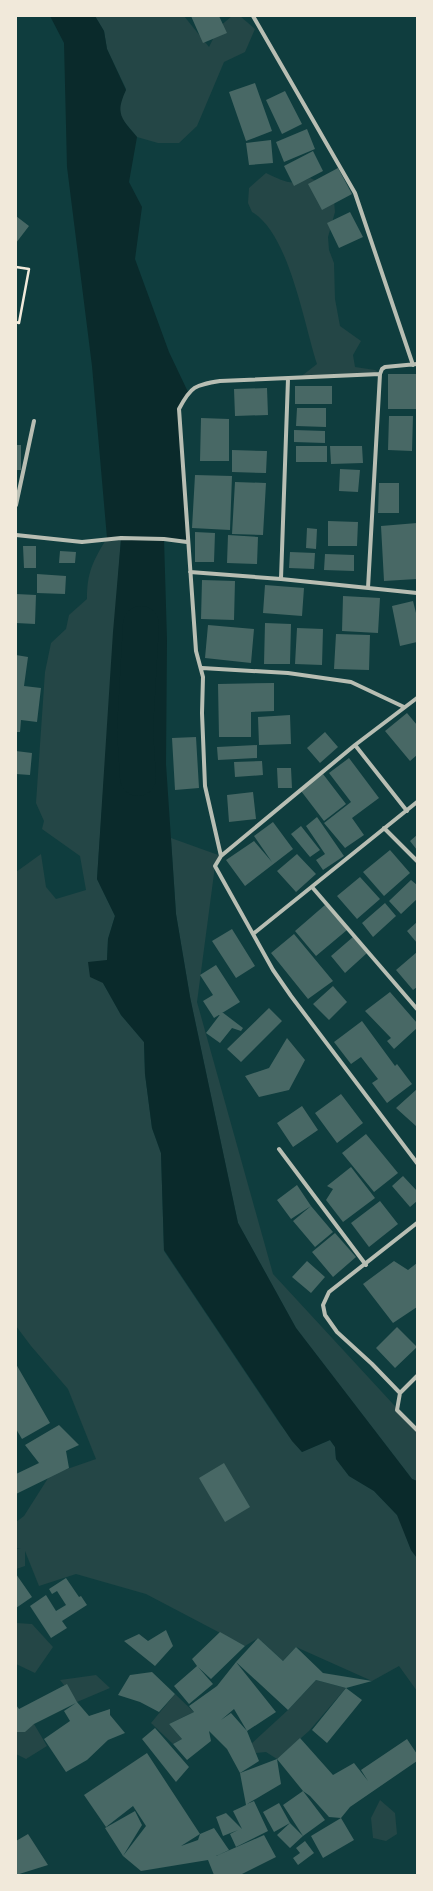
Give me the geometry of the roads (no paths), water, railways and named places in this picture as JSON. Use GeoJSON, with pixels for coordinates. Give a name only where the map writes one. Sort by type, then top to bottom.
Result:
{"type":"FeatureCollection","features":[{"type":"Feature","properties":{"kind":"street"},"geometry":{"type":"LineString","coordinates":[[253,16],[355,193],[415,364],[385,367],[380,374],[368,588]]}},
{"type":"Feature","properties":{"kind":"street"},"geometry":{"type":"LineString","coordinates":[[221,856],[205,786],[202,713],[204,677],[196,651],[187,542],[179,409],[188,392],[202,384],[220,381],[380,374]]}},
{"type":"Feature","properties":{"kind":"street"},"geometry":{"type":"LineString","coordinates":[[281,579],[288,379]]}},
{"type":"Feature","properties":{"kind":"street"},"geometry":{"type":"LineString","coordinates":[[16,505],[34,421]]}},
{"type":"Feature","properties":{"kind":"street"},"geometry":{"type":"LineString","coordinates":[[16,535],[82,542],[107,538],[164,539],[187,542]]}},
{"type":"Feature","properties":{"kind":"street"},"geometry":{"type":"LineString","coordinates":[[190,572],[281,579],[417,593]]}},
{"type":"Feature","properties":{"kind":"street"},"geometry":{"type":"LineString","coordinates":[[202,668],[288,674],[351,682],[404,707]]}},
{"type":"Feature","properties":{"kind":"street"},"geometry":{"type":"LineString","coordinates":[[417,698],[355,745],[221,856],[215,866],[273,970],[417,1163]]}},
{"type":"Feature","properties":{"kind":"street"},"geometry":{"type":"LineString","coordinates":[[355,745],[407,811]]}},
{"type":"Feature","properties":{"kind":"street"},"geometry":{"type":"LineString","coordinates":[[253,934],[417,802]]}},
{"type":"Feature","properties":{"kind":"street"},"geometry":{"type":"LineString","coordinates":[[384,828],[417,861]]}},
{"type":"Feature","properties":{"kind":"street"},"geometry":{"type":"LineString","coordinates":[[312,887],[417,1009]]}},
{"type":"Feature","properties":{"kind":"street"},"geometry":{"type":"LineString","coordinates":[[279,1149],[366,1265]]}},
{"type":"Feature","properties":{"kind":"street"},"geometry":{"type":"LineString","coordinates":[[400,1393],[372,1364],[336,1332],[325,1315],[323,1306],[329,1292],[366,1265],[417,1223]]}},
{"type":"Feature","properties":{"kind":"street"},"geometry":{"type":"LineString","coordinates":[[417,1376],[400,1393],[397,1410],[417,1430]]}},
{"type":"Feature","properties":{"kind":"waterway"},"geometry":{"type":"LineString","coordinates":[[138,778],[135,730],[141,624]]}}]}
